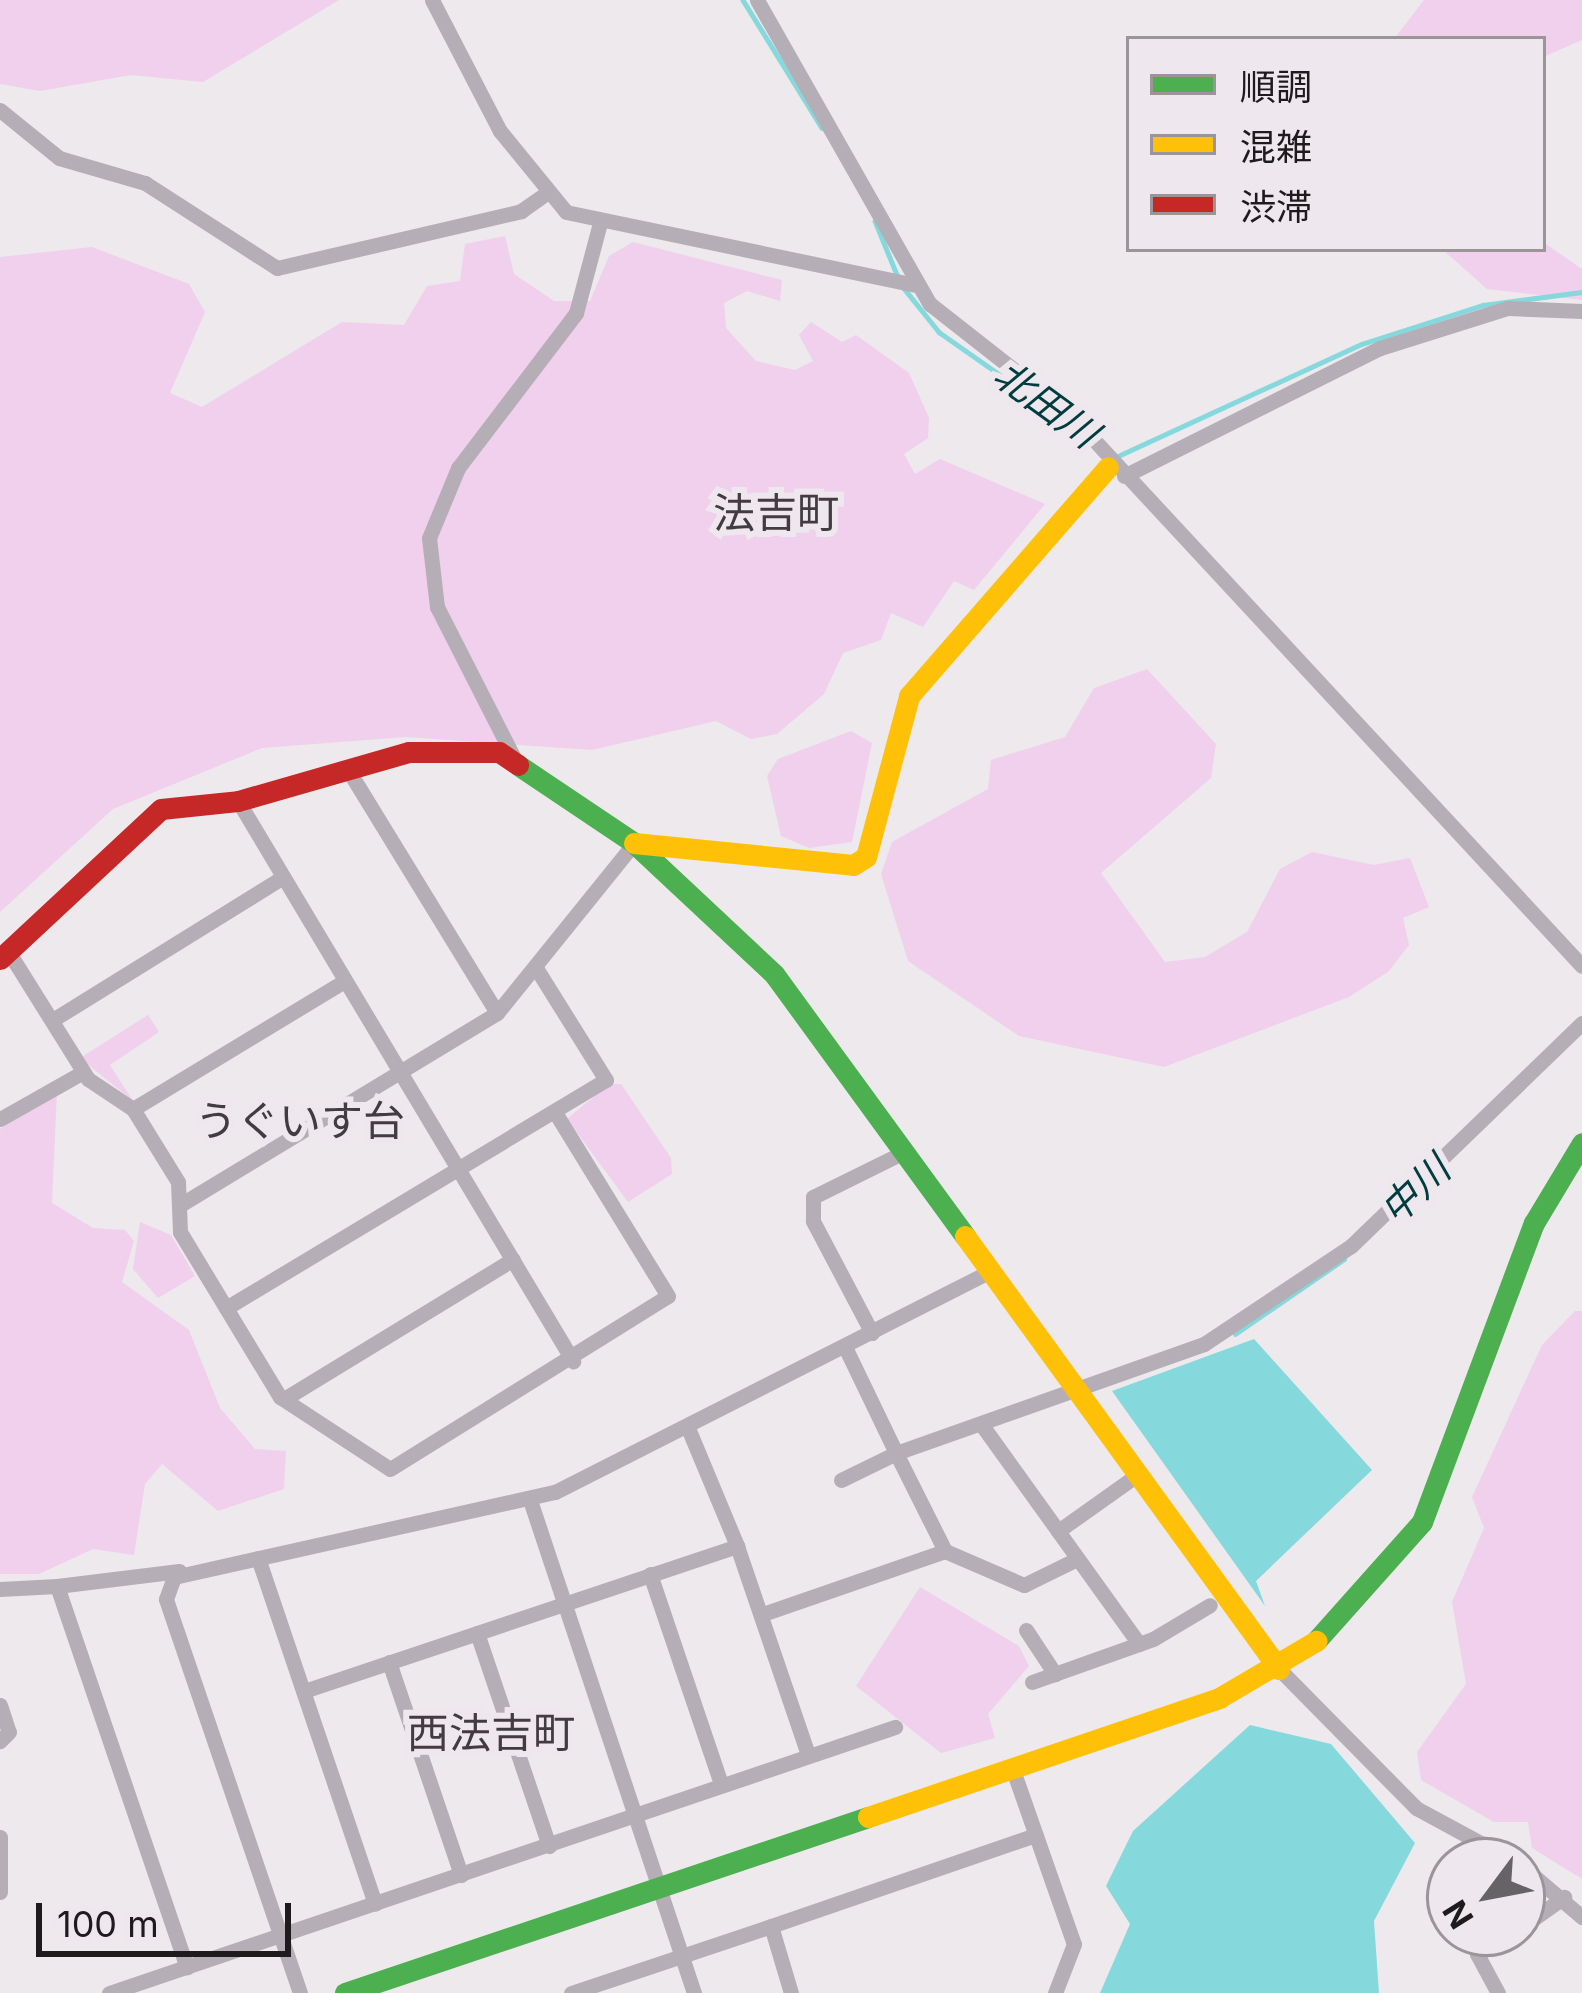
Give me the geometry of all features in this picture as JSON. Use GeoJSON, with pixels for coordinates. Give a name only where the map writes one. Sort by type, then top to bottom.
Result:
{"type":"FeatureCollection","features":[{"type":"Feature","properties":{"kind":"street"},"geometry":{"type":"LineString","coordinates":[[432,0],[544,195],[600,223],[915,285],[1042,387],[1582,966]]}},
{"type":"Feature","properties":{"kind":"street"},"geometry":{"type":"LineString","coordinates":[[757,0],[883,208],[915,285]]}},
{"type":"Feature","properties":{"kind":"street"},"geometry":{"type":"LineString","coordinates":[[0,110],[59,158],[146,183],[277,268],[521,211],[544,195]]}},
{"type":"Feature","properties":{"kind":"street"},"geometry":{"type":"LineString","coordinates":[[516,762],[437,607],[429,538],[458,468],[576,313],[600,223]]}},
{"type":"Feature","properties":{"kind":"street"},"geometry":{"type":"LineString","coordinates":[[634,842],[853,866],[866,857],[909,696],[1116,471],[1380,347],[1508,308],[1582,311]]}},
{"type":"Feature","properties":{"kind":"street"},"geometry":{"type":"LineString","coordinates":[[554,1111],[668,1296],[572,1361],[390,1469],[284,1400],[180,1232],[178,1181],[133,1109],[83,1072],[54,1019],[4,955],[137,823],[161,809],[238,801],[449,749],[516,762],[634,842],[774,974],[1279,1669],[1416,1808],[1470,1837]]}},
{"type":"Feature","properties":{"kind":"street"},"geometry":{"type":"LineString","coordinates":[[350,773],[497,1013]]}},
{"type":"Feature","properties":{"kind":"street"},"geometry":{"type":"LineString","coordinates":[[238,801],[280,879],[572,1361]]}},
{"type":"Feature","properties":{"kind":"street"},"geometry":{"type":"LineString","coordinates":[[180,1205],[497,1013],[634,842]]}},
{"type":"Feature","properties":{"kind":"street"},"geometry":{"type":"LineString","coordinates":[[54,1019],[280,879]]}},
{"type":"Feature","properties":{"kind":"street"},"geometry":{"type":"LineString","coordinates":[[226,1308],[606,1080],[536,968]]}},
{"type":"Feature","properties":{"kind":"street"},"geometry":{"type":"LineString","coordinates":[[133,1109],[344,981]]}},
{"type":"Feature","properties":{"kind":"street"},"geometry":{"type":"LineString","coordinates":[[841,1480],[896,1453],[984,1428],[1204,1344],[1320,1270],[1582,1023]]}},
{"type":"Feature","properties":{"kind":"street"},"geometry":{"type":"LineString","coordinates":[[0,1119],[83,1072]]}},
{"type":"Feature","properties":{"kind":"street"},"geometry":{"type":"LineString","coordinates":[[345,1993],[1013,1770],[1279,1669],[1355,1608],[1422,1522],[1534,1223],[1582,1143]]}},
{"type":"Feature","properties":{"kind":"street"},"geometry":{"type":"LineString","coordinates":[[872,1333],[813,1221],[813,1197],[902,1153]]}},
{"type":"Feature","properties":{"kind":"street"},"geometry":{"type":"LineString","coordinates":[[284,1400],[513,1259]]}},
{"type":"Feature","properties":{"kind":"street"},"geometry":{"type":"LineString","coordinates":[[0,1589],[187,1570],[530,1500],[688,1427],[989,1272]]}},
{"type":"Feature","properties":{"kind":"street"},"geometry":{"type":"LineString","coordinates":[[845,1347],[945,1551],[1024,1585],[1077,1559]]}},
{"type":"Feature","properties":{"kind":"street"},"geometry":{"type":"LineString","coordinates":[[688,1427],[764,1613],[808,1755]]}},
{"type":"Feature","properties":{"kind":"street"},"geometry":{"type":"LineString","coordinates":[[984,1428],[1139,1644]]}},
{"type":"Feature","properties":{"kind":"street"},"geometry":{"type":"LineString","coordinates":[[1058,1531],[1137,1475]]}},
{"type":"Feature","properties":{"kind":"street"},"geometry":{"type":"LineString","coordinates":[[530,1500],[694,1993]]}},
{"type":"Feature","properties":{"kind":"street"},"geometry":{"type":"LineString","coordinates":[[304,1691],[737,1546]]}},
{"type":"Feature","properties":{"kind":"street"},"geometry":{"type":"LineString","coordinates":[[764,1613],[945,1551]]}},
{"type":"Feature","properties":{"kind":"street"},"geometry":{"type":"LineString","coordinates":[[257,1558],[375,1904]]}},
{"type":"Feature","properties":{"kind":"street"},"geometry":{"type":"LineString","coordinates":[[187,1570],[166,1599],[301,1993]]}},
{"type":"Feature","properties":{"kind":"street"},"geometry":{"type":"LineString","coordinates":[[650,1574],[721,1784]]}},
{"type":"Feature","properties":{"kind":"street"},"geometry":{"type":"LineString","coordinates":[[57,1586],[187,1967]]}},
{"type":"Feature","properties":{"kind":"street"},"geometry":{"type":"LineString","coordinates":[[1032,1682],[1139,1644],[1210,1605]]}},
{"type":"Feature","properties":{"kind":"street"},"geometry":{"type":"LineString","coordinates":[[1026,1630],[1055,1674]]}},
{"type":"Feature","properties":{"kind":"street"},"geometry":{"type":"LineString","coordinates":[[477,1633],[548,1846]]}},
{"type":"Feature","properties":{"kind":"street"},"geometry":{"type":"LineString","coordinates":[[389,1662],[461,1876]]}},
{"type":"Feature","properties":{"kind":"street"},"geometry":{"type":"LineString","coordinates":[[0,1705],[9,1732],[0,1742]]}},
{"type":"Feature","properties":{"kind":"street"},"geometry":{"type":"LineString","coordinates":[[109,1993],[895,1727]]}},
{"type":"Feature","properties":{"kind":"street"},"geometry":{"type":"LineString","coordinates":[[1013,1770],[1074,1944],[1055,1993]]}},
{"type":"Feature","properties":{"kind":"street"},"geometry":{"type":"LineString","coordinates":[[571,1993],[1036,1834]]}},
{"type":"Feature","properties":{"kind":"street"},"geometry":{"type":"LineString","coordinates":[[0,1837],[0,1892]]}},
{"type":"Feature","properties":{"kind":"street"},"geometry":{"type":"LineString","coordinates":[[1546,1884],[1582,1917]]}},
{"type":"Feature","properties":{"kind":"street"},"geometry":{"type":"LineString","coordinates":[[1546,1910],[1564,1897]]}},
{"type":"Feature","properties":{"kind":"street"},"geometry":{"type":"LineString","coordinates":[[771,1926],[791,1993]]}},
{"type":"Feature","properties":{"kind":"street"},"geometry":{"type":"LineString","coordinates":[[1480,1957],[1498,1993]]}},
{"type":"Feature","properties":{"kind":"shaded area"},"geometry":{"type":"Polygon","coordinates":[[[0,0],[339,0],[203,82],[131,75],[40,91],[0,84],[0,0]]]}},
{"type":"Feature","properties":{"kind":"shaded area"},"geometry":{"type":"Polygon","coordinates":[[[1424,0],[1582,0],[1582,40],[1546,56],[1546,36],[1396,36],[1424,0]]]}},
{"type":"Feature","properties":{"kind":"shaded area"},"geometry":{"type":"Polygon","coordinates":[[[505,236],[514,274],[554,301],[590,301],[609,256],[633,242],[782,280],[780,301],[747,291],[724,303],[726,328],[756,361],[795,370],[813,361],[799,335],[811,322],[842,342],[856,335],[909,373],[929,418],[928,438],[904,454],[915,474],[940,459],[1045,504],[974,590],[954,581],[923,627],[891,613],[881,640],[843,653],[824,694],[777,734],[751,739],[716,721],[592,750],[406,737],[262,748],[113,809],[0,912],[0,257],[92,247],[189,284],[205,312],[170,393],[202,407],[342,322],[404,325],[427,286],[460,281],[465,244],[505,236]]]}},
{"type":"Feature","properties":{"kind":"shaded area"},"geometry":{"type":"Polygon","coordinates":[[[1546,244],[1582,269],[1582,300],[1487,289],[1445,252],[1546,252],[1546,244]]]}},
{"type":"Feature","properties":{"kind":"shaded area"},"geometry":{"type":"Polygon","coordinates":[[[1147,669],[1216,744],[1211,778],[1101,873],[1165,962],[1205,957],[1247,932],[1280,869],[1312,852],[1374,865],[1410,858],[1429,907],[1403,918],[1409,945],[1388,972],[1349,997],[1164,1067],[1019,1036],[908,961],[881,874],[892,842],[988,789],[991,760],[1065,737],[1094,688],[1147,669]]]}},
{"type":"Feature","properties":{"kind":"shaded area"},"geometry":{"type":"Polygon","coordinates":[[[851,731],[872,743],[852,842],[809,848],[781,836],[767,776],[778,759],[851,731]]]}},
{"type":"Feature","properties":{"kind":"shaded area"},"geometry":{"type":"Polygon","coordinates":[[[148,1015],[159,1032],[110,1065],[133,1101],[80,1058],[148,1015]]]}},
{"type":"Feature","properties":{"kind":"shaded area"},"geometry":{"type":"Polygon","coordinates":[[[609,1084],[621,1084],[671,1158],[672,1174],[628,1202],[567,1119],[609,1084]]]}},
{"type":"Feature","properties":{"kind":"shaded area"},"geometry":{"type":"Polygon","coordinates":[[[57,1092],[52,1203],[93,1228],[125,1230],[134,1241],[122,1282],[189,1330],[220,1408],[255,1449],[286,1451],[284,1489],[218,1511],[162,1464],[145,1484],[134,1555],[93,1549],[39,1574],[0,1574],[0,1129],[57,1092]]]}},
{"type":"Feature","properties":{"kind":"shaded area"},"geometry":{"type":"Polygon","coordinates":[[[140,1222],[171,1235],[195,1276],[158,1298],[133,1269],[140,1222]]]}},
{"type":"Feature","properties":{"kind":"shaded area"},"geometry":{"type":"Polygon","coordinates":[[[1575,1311],[1582,1311],[1582,1879],[1546,1857],[1546,1837],[1530,1837],[1528,1822],[1494,1822],[1421,1780],[1417,1752],[1466,1684],[1452,1602],[1484,1528],[1472,1497],[1542,1345],[1575,1311]]]}},
{"type":"Feature","properties":{"kind":"shaded area"},"geometry":{"type":"Polygon","coordinates":[[[920,1587],[1019,1646],[1029,1666],[988,1714],[995,1738],[941,1753],[856,1686],[920,1587]]]}},
{"type":"Feature","properties":{"kind":"water"},"geometry":{"type":"Polygon","coordinates":[[[1254,1339],[1372,1470],[1256,1581],[1265,1606],[1112,1391],[1254,1339]]]}},
{"type":"Feature","properties":{"kind":"water"},"geometry":{"type":"Polygon","coordinates":[[[1250,1725],[1331,1744],[1415,1843],[1374,1921],[1379,1993],[1100,1993],[1130,1924],[1106,1886],[1133,1831],[1250,1725]]]}},
{"type":"Feature","properties":{"kind":"waterway","name":"北田川"},"geometry":{"type":"LineString","coordinates":[[743,0],[822,128]]}},
{"type":"Feature","properties":{"kind":"waterway","name":"北田川"},"geometry":{"type":"LineString","coordinates":[[875,221],[898,277]]}},
{"type":"Feature","properties":{"kind":"waterway"},"geometry":{"type":"LineString","coordinates":[[903,287],[939,332],[1069,423]]}},
{"type":"Feature","properties":{"kind":"waterway","name":"北田川"},"geometry":{"type":"LineString","coordinates":[[1118,456],[1362,344],[1483,305],[1582,292]]}},
{"type":"Feature","properties":{"kind":"waterway","name":"中川"},"geometry":{"type":"LineString","coordinates":[[1235,1334],[1344,1259]]}},
{"type":"Feature","properties":{"kind":"traffic: fast"},"geometry":{"type":"LineString","coordinates":[[518,765],[634,843],[774,974],[965,1236]]}},
{"type":"Feature","properties":{"kind":"traffic: fast"},"geometry":{"type":"LineString","coordinates":[[1316,1641],[1422,1522],[1534,1223],[1582,1143]]}},
{"type":"Feature","properties":{"kind":"traffic: fast"},"geometry":{"type":"LineString","coordinates":[[345,1993],[868,1817]]}},
{"type":"Feature","properties":{"kind":"traffic: slow"},"geometry":{"type":"LineString","coordinates":[[634,843],[853,865],[866,857],[909,696],[1108,467]]}},
{"type":"Feature","properties":{"kind":"traffic: slow"},"geometry":{"type":"LineString","coordinates":[[965,1236],[1279,1669]]}},
{"type":"Feature","properties":{"kind":"traffic: slow"},"geometry":{"type":"LineString","coordinates":[[868,1817],[1219,1698],[1316,1641]]}},
{"type":"Feature","properties":{"kind":"traffic: jam"},"geometry":{"type":"LineString","coordinates":[[0,959],[161,809],[238,801],[409,752],[499,752],[518,765]]}},
{"type":"Feature","properties":{"kind":"district","name":"法吉町"},"geometry":{"type":"Point","coordinates":[776,513]}},
{"type":"Feature","properties":{"kind":"district","name":"うぐいす台"},"geometry":{"type":"Point","coordinates":[300,1121]}},
{"type":"Feature","properties":{"kind":"district","name":"西法吉町"},"geometry":{"type":"Point","coordinates":[491,1733]}}]}
